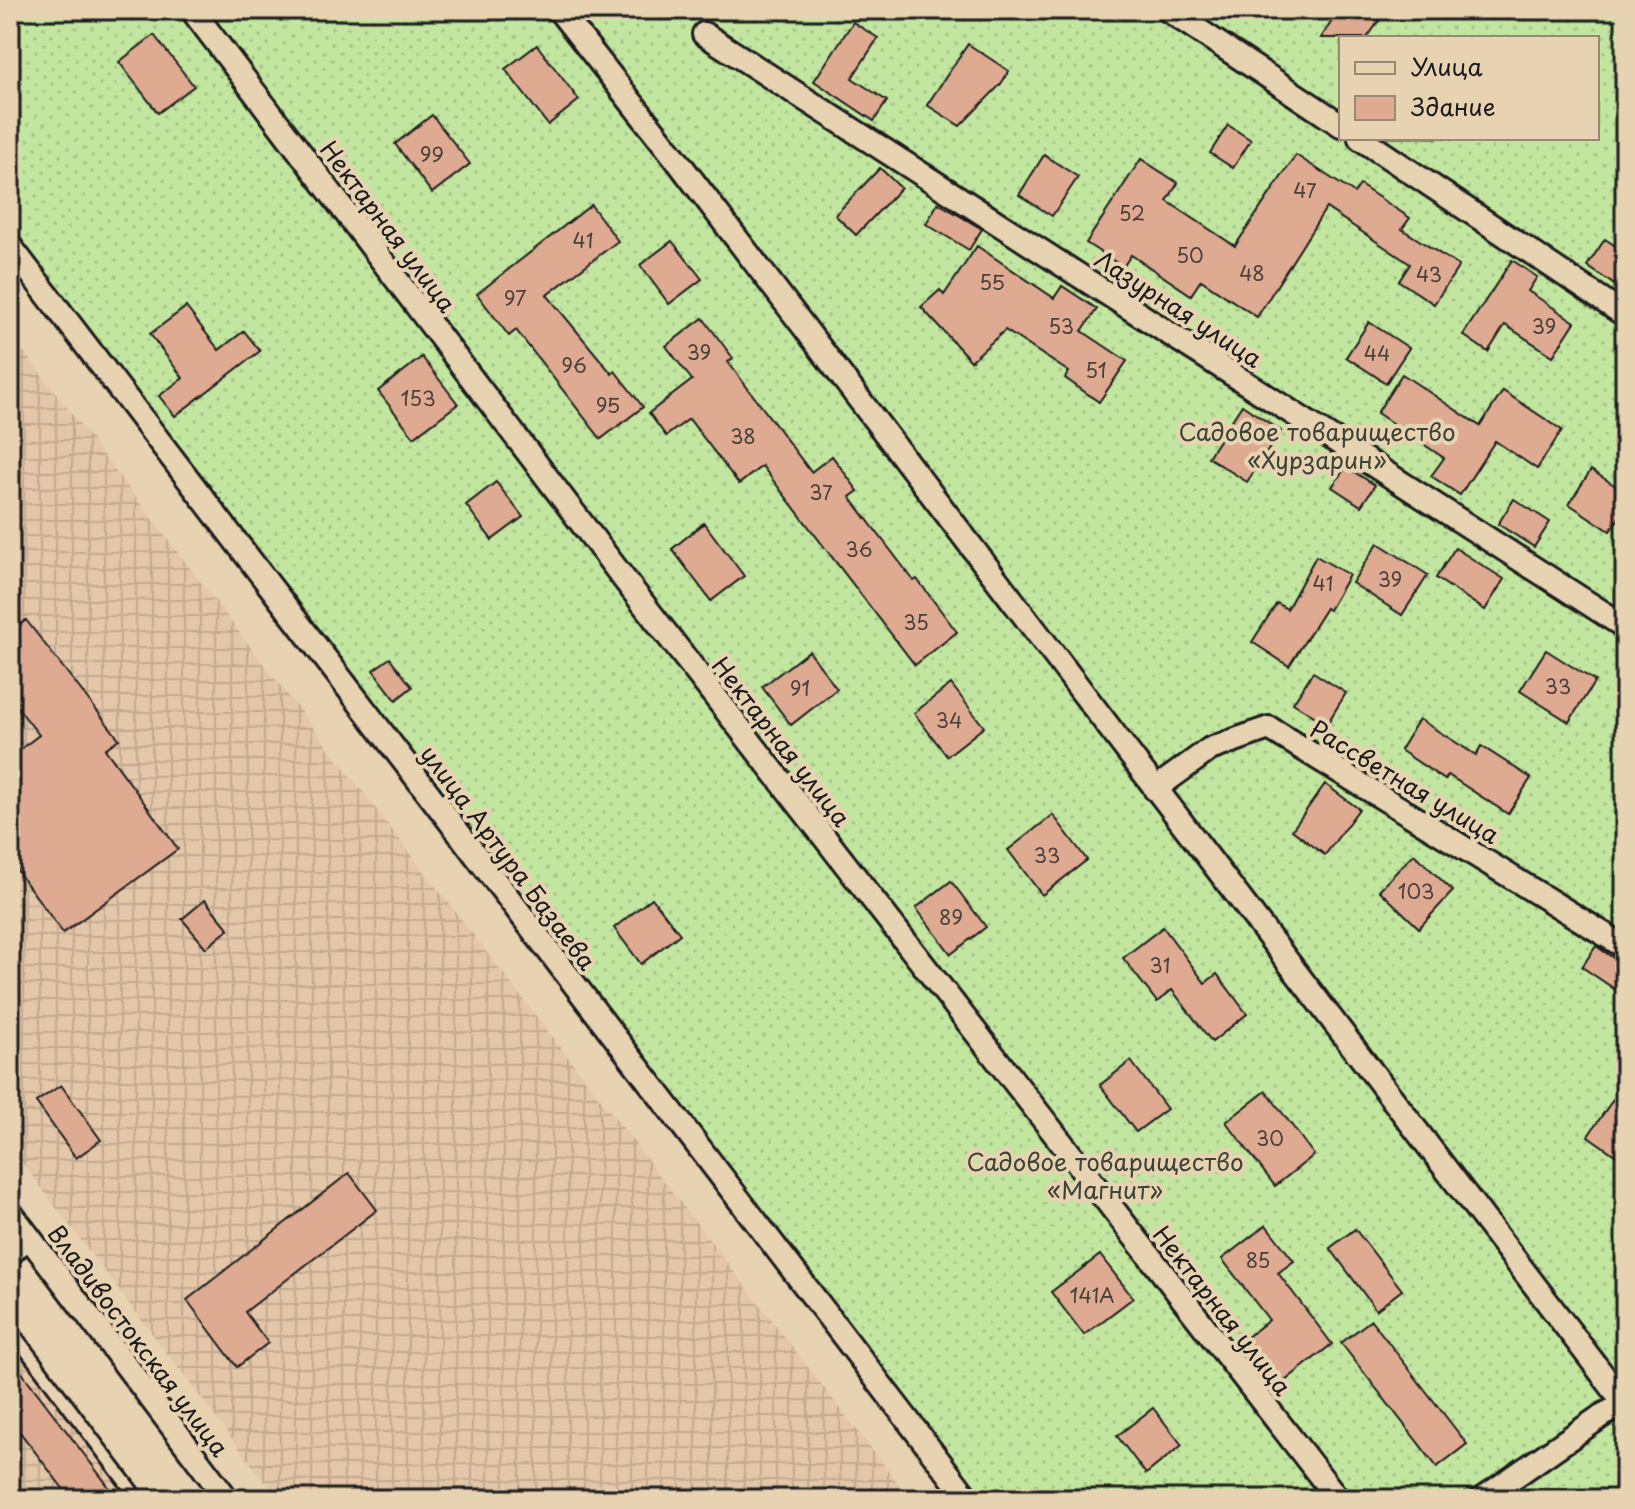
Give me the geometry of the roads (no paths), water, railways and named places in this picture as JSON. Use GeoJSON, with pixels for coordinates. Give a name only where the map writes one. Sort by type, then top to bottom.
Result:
{"type":"FeatureCollection","features":[{"type":"Feature","properties":{"kind":"street","name":"Нектарная улица"},"geometry":{"type":"LineString","coordinates":[[192,10],[624,579],[1338,1499]]}},
{"type":"Feature","properties":{"kind":"street"},"geometry":{"type":"LineString","coordinates":[[559,10],[1625,1404],[1603,1415],[1482,1499]]}},
{"type":"Feature","properties":{"kind":"street"},"geometry":{"type":"LineString","coordinates":[[1168,10],[1339,124]]}},
{"type":"Feature","properties":{"kind":"street","name":"Лазурная улица"},"geometry":{"type":"LineString","coordinates":[[704,34],[1625,627]]}},
{"type":"Feature","properties":{"kind":"street"},"geometry":{"type":"LineString","coordinates":[[1363,140],[1625,315]]}},
{"type":"Feature","properties":{"kind":"street","name":"улица Артура Базаева"},"geometry":{"type":"LineString","coordinates":[[10,246],[968,1499]]}},
{"type":"Feature","properties":{"kind":"street","name":"Рассветная улица"},"geometry":{"type":"LineString","coordinates":[[1155,789],[1210,749],[1269,728],[1625,947]]}},
{"type":"Feature","properties":{"kind":"street","name":"Владивостокская улица"},"geometry":{"type":"LineString","coordinates":[[10,1212],[227,1499]]}},
{"type":"Feature","properties":{"kind":"lane"},"geometry":{"type":"LineString","coordinates":[[10,1262],[31,1240]]}},
{"type":"Feature","properties":{"kind":"lane"},"geometry":{"type":"LineString","coordinates":[[10,1329],[138,1499]]}},
{"type":"Feature","properties":{"kind":"park label","name":"Садовое товарищество «Хурзарин»"},"geometry":{"type":"Point","coordinates":[1317,445]}},
{"type":"Feature","properties":{"kind":"park label","name":"Садовое товарищество «Магнит»"},"geometry":{"type":"Point","coordinates":[1105,1175]}}]}
